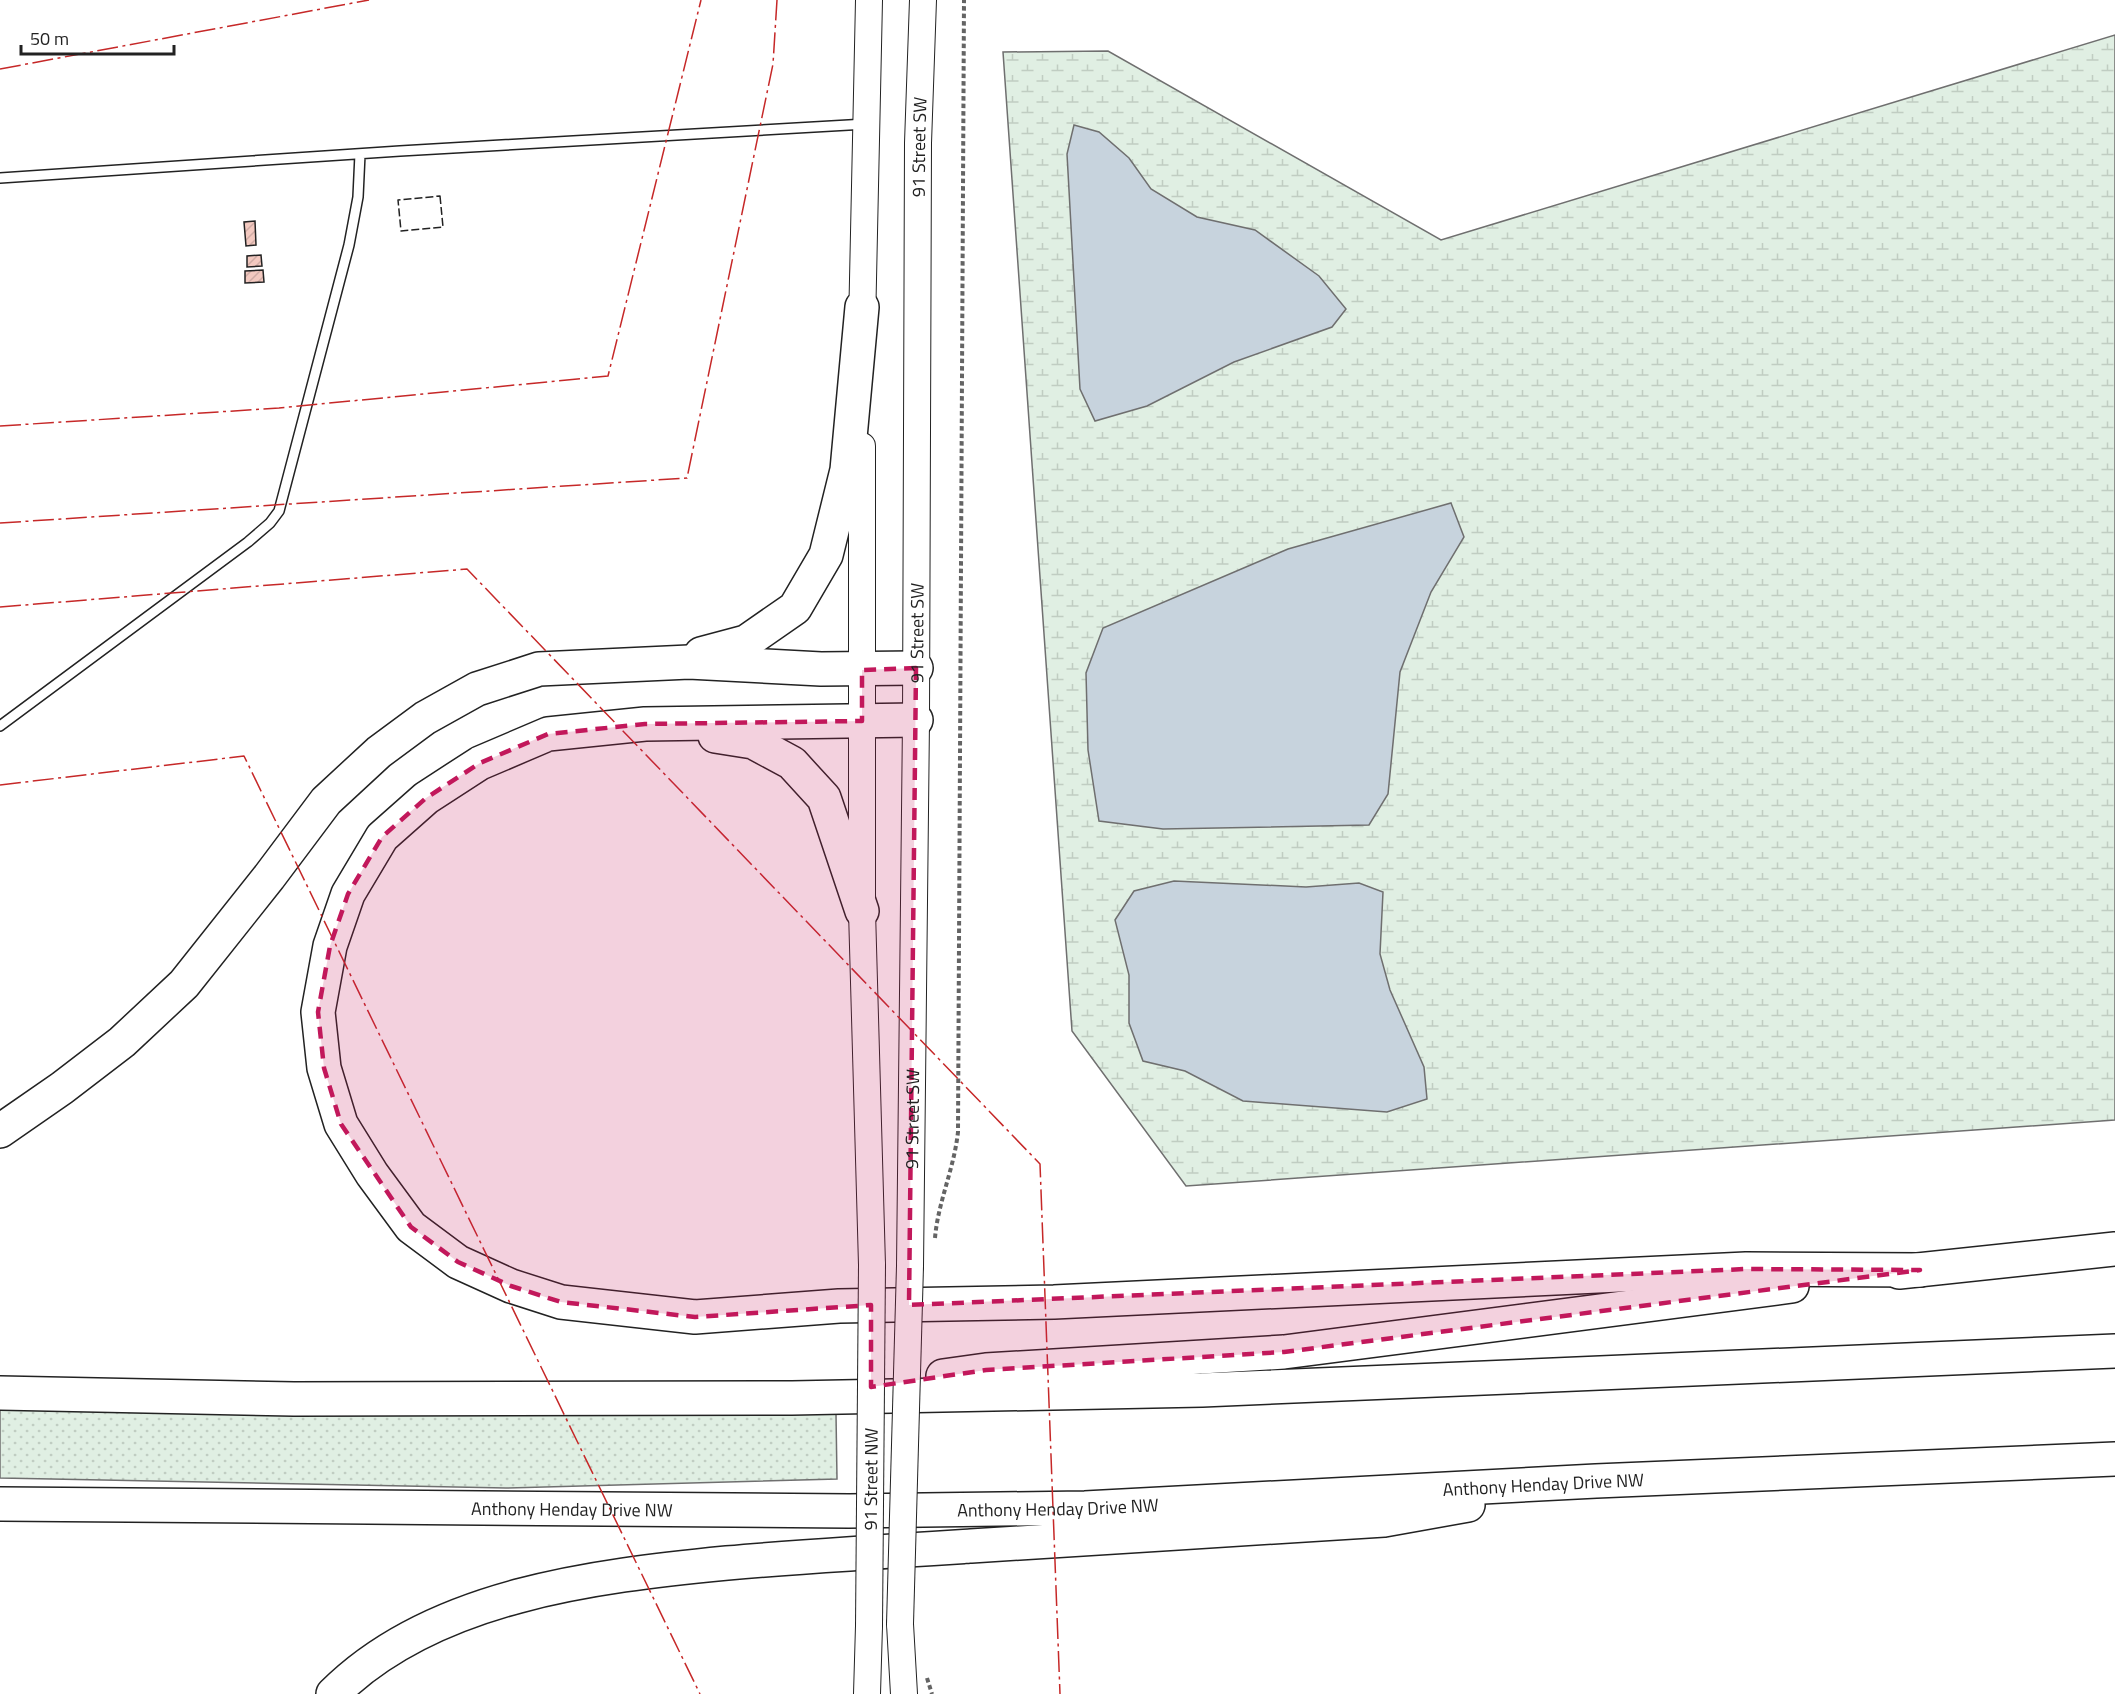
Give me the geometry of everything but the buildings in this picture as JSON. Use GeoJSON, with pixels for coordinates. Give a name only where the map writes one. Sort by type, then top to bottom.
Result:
{"type":"FeatureCollection","features":[{"type":"Feature","properties":{"kind":"highway"},"geometry":{"type":"LineString","coordinates":[[620,666],[702,654],[746,642],[795,608],[826,555],[848,470],[862,307]]}},
{"type":"Feature","properties":{"kind":"highway"},"geometry":{"type":"LineString","coordinates":[[0,1131],[62,1089],[122,1042],[184,984],[326,801],[379,752],[425,718],[477,689],[539,669],[689,662],[862,670],[916,668]]}},
{"type":"Feature","properties":{"kind":"highway"},"geometry":{"type":"LineString","coordinates":[[916,720],[645,724],[548,734],[480,763],[426,798],[382,837],[348,894],[330,946],[318,1012],[324,1068],[341,1124],[372,1174],[411,1227],[458,1262],[511,1286],[561,1302],[695,1317],[838,1306],[1054,1302],[1746,1269],[1920,1270]]}},
{"type":"Feature","properties":{"kind":"highway"},"geometry":{"type":"LineString","coordinates":[[645,724],[753,742],[792,763],[824,798],[862,912]]}},
{"type":"Feature","properties":{"kind":"highway"},"geometry":{"type":"LineString","coordinates":[[792,1398],[986,1370],[1173,1361],[1378,1342],[1920,1270],[2115,1249]]}},
{"type":"Feature","properties":{"kind":"highway"},"geometry":{"type":"LineString","coordinates":[[0,1393],[294,1399],[792,1398],[1202,1390],[2115,1351]]}},
{"type":"Feature","properties":{"kind":"highway","name":"Anthony Henday Drive NW"},"geometry":{"type":"LineString","coordinates":[[0,1504],[849,1511],[1085,1508],[1596,1480],[2115,1459]]}},
{"type":"Feature","properties":{"kind":"highway"},"geometry":{"type":"LineString","coordinates":[[333,1694],[379,1656],[461,1613],[560,1586],[632,1572],[852,1553],[1384,1520],[1596,1480]]}},
{"type":"Feature","properties":{"kind":"main road"},"geometry":{"type":"LineString","coordinates":[[862,912],[862,307],[868,0]]}},
{"type":"Feature","properties":{"kind":"main road","name":"91 Street SW"},"geometry":{"type":"LineString","coordinates":[[910,1266],[916,720],[918,155],[923,0]]}},
{"type":"Feature","properties":{"kind":"main road","name":"91 Street NW"},"geometry":{"type":"LineString","coordinates":[[862,912],[872,1265],[867,1694]]}},
{"type":"Feature","properties":{"kind":"main road","name":"91 Street NW"},"geometry":{"type":"LineString","coordinates":[[904,1694],[900,1624],[910,1266]]}},
{"type":"Feature","properties":{"kind":"lane"},"geometry":{"type":"LineString","coordinates":[[0,178],[360,153],[866,124]]}},
{"type":"Feature","properties":{"kind":"lane"},"geometry":{"type":"LineString","coordinates":[[0,726],[248,542],[279,512],[349,245],[358,197],[360,153]]}},
{"type":"Feature","properties":{"kind":"path"},"geometry":{"type":"LineString","coordinates":[[934,1246],[936,1223],[956,1152],[958,1132],[964,0]]}},
{"type":"Feature","properties":{"kind":"highlighted area"},"geometry":{"type":"Polygon","coordinates":[[[916,668],[909,1305],[1746,1269],[1920,1270],[1284,1352],[986,1370],[871,1387],[871,1305],[695,1317],[561,1302],[511,1286],[458,1262],[411,1227],[341,1124],[324,1068],[318,1012],[330,946],[348,894],[382,837],[426,798],[480,763],[548,734],[645,724],[862,721],[862,670],[916,668]]]}},
{"type":"Feature","properties":{"kind":"green space"},"geometry":{"type":"Polygon","coordinates":[[[2115,35],[2115,1120],[1186,1186],[1072,1031],[1003,52],[1108,51],[1441,240],[2115,35]]]}},
{"type":"Feature","properties":{"kind":"green space"},"geometry":{"type":"Polygon","coordinates":[[[0,1406],[836,1414],[837,1479],[506,1488],[0,1478],[0,1406]]]}},
{"type":"Feature","properties":{"kind":"shaded area"},"geometry":{"type":"Polygon","coordinates":[[[1074,125],[1099,132],[1129,158],[1151,189],[1197,217],[1255,230],[1319,276],[1346,309],[1332,327],[1234,362],[1147,406],[1095,421],[1080,389],[1067,154],[1074,125]]]}},
{"type":"Feature","properties":{"kind":"shaded area"},"geometry":{"type":"Polygon","coordinates":[[[1451,503],[1464,537],[1431,592],[1400,672],[1388,794],[1369,825],[1163,829],[1099,821],[1088,750],[1086,673],[1103,628],[1288,549],[1451,503]]]}},
{"type":"Feature","properties":{"kind":"shaded area"},"geometry":{"type":"Polygon","coordinates":[[[1174,881],[1306,887],[1359,883],[1383,892],[1380,954],[1390,990],[1424,1067],[1427,1099],[1387,1112],[1243,1101],[1185,1071],[1143,1061],[1129,1023],[1129,975],[1115,920],[1134,891],[1174,881]]]}},
{"type":"Feature","properties":{"kind":"fence"},"geometry":{"type":"LineString","coordinates":[[440,196],[443,227],[401,231],[398,200],[440,196]]}},
{"type":"Feature","properties":{"kind":"power"},"geometry":{"type":"LineString","coordinates":[[0,69],[369,0]]}},
{"type":"Feature","properties":{"kind":"power"},"geometry":{"type":"LineString","coordinates":[[0,426],[279,408],[608,376],[701,0]]}},
{"type":"Feature","properties":{"kind":"power"},"geometry":{"type":"LineString","coordinates":[[0,523],[687,478],[773,64],[777,0]]}},
{"type":"Feature","properties":{"kind":"power"},"geometry":{"type":"LineString","coordinates":[[0,607],[467,569],[1040,1164],[1060,1694]]}},
{"type":"Feature","properties":{"kind":"power"},"geometry":{"type":"LineString","coordinates":[[0,785],[244,756],[700,1694]]}}]}
